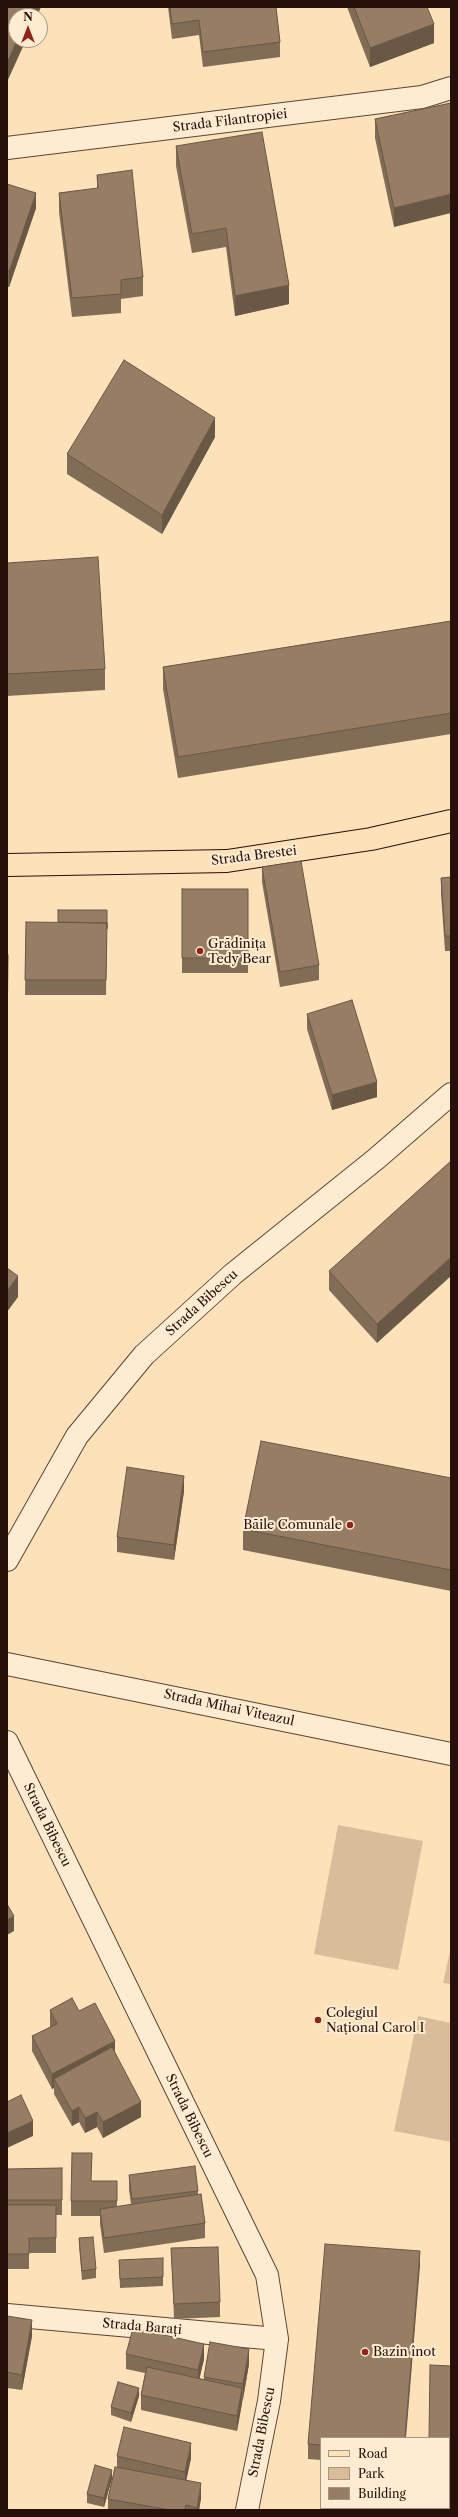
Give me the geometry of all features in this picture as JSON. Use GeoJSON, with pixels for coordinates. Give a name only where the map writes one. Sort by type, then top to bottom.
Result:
{"type":"FeatureCollection","features":[{"type":"Feature","properties":{"kind":"main road","name":"Strada Brestei"},"geometry":{"type":"LineString","coordinates":[[7,865],[228,861],[371,839],[451,821]]}},
{"type":"Feature","properties":{"kind":"street","name":"Strada Filantropiei"},"geometry":{"type":"LineString","coordinates":[[7,148],[422,97],[451,88]]}},
{"type":"Feature","properties":{"kind":"street","name":"Strada Bibescu"},"geometry":{"type":"LineString","coordinates":[[7,1560],[77,1436],[144,1355],[233,1274],[376,1159],[451,1094]]}},
{"type":"Feature","properties":{"kind":"street","name":"Strada Mihai Viteazul"},"geometry":{"type":"LineString","coordinates":[[7,1664],[451,1754]]}},
{"type":"Feature","properties":{"kind":"street","name":"Strada Bibescu"},"geometry":{"type":"LineString","coordinates":[[7,1742],[267,2275],[277,2339],[268,2401],[246,2510]]}},
{"type":"Feature","properties":{"kind":"street","name":"Strada Barați"},"geometry":{"type":"LineString","coordinates":[[7,2315],[277,2339]]}},
{"type":"Feature","properties":{"kind":"green space"},"geometry":{"type":"Polygon","coordinates":[[[338,1825],[423,1841],[398,1970],[314,1954],[338,1825]]]}},
{"type":"Feature","properties":{"kind":"green space"},"geometry":{"type":"Polygon","coordinates":[[[451,1947],[451,1984],[443,1983],[451,1947]]]}},
{"type":"Feature","properties":{"kind":"green space"},"geometry":{"type":"Polygon","coordinates":[[[418,2016],[451,2023],[451,2142],[394,2131],[418,2016]]]}},
{"type":"Feature","properties":{"kind":"building"},"geometry":{"type":"Polygon","coordinates":[[[7,7],[33,7],[8,8],[8,48],[14,48],[7,63],[7,7]]]}},
{"type":"Feature","properties":{"kind":"building"},"geometry":{"type":"Polygon","coordinates":[[[170,7],[276,7],[280,42],[203,52],[199,20],[172,24],[170,7]]]}},
{"type":"Feature","properties":{"kind":"building"},"geometry":{"type":"Polygon","coordinates":[[[354,7],[427,7],[434,24],[370,48],[354,7]]]}},
{"type":"Feature","properties":{"kind":"building"},"geometry":{"type":"Polygon","coordinates":[[[451,103],[451,194],[394,208],[375,119],[451,103]]]}},
{"type":"Feature","properties":{"kind":"building"},"geometry":{"type":"Polygon","coordinates":[[[262,132],[289,285],[235,296],[226,228],[192,234],[176,146],[262,132]]]}},
{"type":"Feature","properties":{"kind":"building"},"geometry":{"type":"Polygon","coordinates":[[[132,170],[143,277],[121,280],[121,294],[72,298],[59,193],[98,188],[97,175],[132,170]]]}},
{"type":"Feature","properties":{"kind":"building"},"geometry":{"type":"Polygon","coordinates":[[[7,184],[36,193],[9,272],[7,271],[7,184]]]}},
{"type":"Feature","properties":{"kind":"building"},"geometry":{"type":"Polygon","coordinates":[[[124,360],[215,418],[162,515],[67,454],[124,360]]]}},
{"type":"Feature","properties":{"kind":"building"},"geometry":{"type":"Polygon","coordinates":[[[98,557],[105,669],[7,674],[7,563],[98,557]]]}},
{"type":"Feature","properties":{"kind":"building"},"geometry":{"type":"Polygon","coordinates":[[[451,621],[451,713],[178,757],[163,667],[451,621]]]}},
{"type":"Feature","properties":{"kind":"building"},"geometry":{"type":"Polygon","coordinates":[[[301,861],[319,965],[280,972],[262,867],[301,861]]]}},
{"type":"Feature","properties":{"kind":"building"},"geometry":{"type":"Polygon","coordinates":[[[451,877],[451,936],[445,936],[441,878],[451,877]]]}},
{"type":"Feature","properties":{"kind":"building"},"geometry":{"type":"Polygon","coordinates":[[[182,889],[248,889],[248,958],[182,958],[182,889]]]}},
{"type":"Feature","properties":{"kind":"building"},"geometry":{"type":"Polygon","coordinates":[[[58,910],[107,910],[107,923],[58,922],[58,910]]]}},
{"type":"Feature","properties":{"kind":"building"},"geometry":{"type":"Polygon","coordinates":[[[26,922],[107,923],[106,980],[25,980],[26,922]]]}},
{"type":"Feature","properties":{"kind":"building"},"geometry":{"type":"Polygon","coordinates":[[[7,953],[8,955],[7,1039],[7,953]]]}},
{"type":"Feature","properties":{"kind":"building"},"geometry":{"type":"Polygon","coordinates":[[[352,1000],[377,1082],[332,1095],[307,1014],[352,1000]]]}},
{"type":"Feature","properties":{"kind":"building"},"geometry":{"type":"Polygon","coordinates":[[[451,1161],[451,1257],[377,1324],[329,1271],[451,1161]]]}},
{"type":"Feature","properties":{"kind":"building"},"geometry":{"type":"Polygon","coordinates":[[[7,1268],[18,1276],[7,1291],[7,1268]]]}},
{"type":"Feature","properties":{"kind":"building","name":"Băile Comunale"},"geometry":{"type":"Polygon","coordinates":[[[261,1441],[451,1478],[451,1570],[243,1529],[261,1441]]]}},
{"type":"Feature","properties":{"kind":"building"},"geometry":{"type":"Polygon","coordinates":[[[127,1467],[184,1476],[174,1545],[117,1537],[127,1467]]]}},
{"type":"Feature","properties":{"kind":"building"},"geometry":{"type":"Polygon","coordinates":[[[7,1904],[14,1916],[7,1920],[7,1904]]]}},
{"type":"Feature","properties":{"kind":"building"},"geometry":{"type":"Polygon","coordinates":[[[72,1998],[79,2011],[95,2003],[115,2041],[52,2074],[32,2036],[57,2024],[50,2010],[72,1998]]]}},
{"type":"Feature","properties":{"kind":"building"},"geometry":{"type":"Polygon","coordinates":[[[112,2047],[141,2102],[103,2122],[97,2112],[85,2118],[79,2107],[72,2111],[54,2079],[112,2047]]]}},
{"type":"Feature","properties":{"kind":"building"},"geometry":{"type":"Polygon","coordinates":[[[21,2095],[33,2121],[7,2133],[7,2102],[21,2095]]]}},
{"type":"Feature","properties":{"kind":"building"},"geometry":{"type":"Polygon","coordinates":[[[72,2153],[92,2153],[91,2181],[117,2181],[117,2201],[71,2201],[72,2153]]]}},
{"type":"Feature","properties":{"kind":"building"},"geometry":{"type":"Polygon","coordinates":[[[195,2166],[198,2191],[132,2199],[129,2175],[195,2166]]]}},
{"type":"Feature","properties":{"kind":"building"},"geometry":{"type":"Polygon","coordinates":[[[62,2168],[62,2200],[7,2200],[7,2169],[62,2168]]]}},
{"type":"Feature","properties":{"kind":"building"},"geometry":{"type":"Polygon","coordinates":[[[201,2194],[205,2223],[104,2238],[100,2209],[201,2194]]]}},
{"type":"Feature","properties":{"kind":"building"},"geometry":{"type":"Polygon","coordinates":[[[7,2205],[56,2205],[56,2238],[29,2238],[29,2254],[7,2254],[7,2205]]]}},
{"type":"Feature","properties":{"kind":"building"},"geometry":{"type":"Polygon","coordinates":[[[93,2237],[96,2269],[82,2271],[79,2238],[93,2237]]]}},
{"type":"Feature","properties":{"kind":"building","name":"Bazin înot"},"geometry":{"type":"Polygon","coordinates":[[[325,2244],[420,2251],[405,2437],[320,2437],[320,2445],[308,2444],[325,2244]]]}},
{"type":"Feature","properties":{"kind":"building"},"geometry":{"type":"Polygon","coordinates":[[[218,2247],[220,2302],[174,2304],[171,2248],[218,2247]]]}},
{"type":"Feature","properties":{"kind":"building"},"geometry":{"type":"Polygon","coordinates":[[[163,2258],[163,2277],[120,2279],[119,2260],[163,2258]]]}},
{"type":"Feature","properties":{"kind":"building"},"geometry":{"type":"Polygon","coordinates":[[[7,2316],[32,2320],[22,2375],[7,2372],[7,2316]]]}},
{"type":"Feature","properties":{"kind":"building"},"geometry":{"type":"Polygon","coordinates":[[[133,2328],[204,2344],[198,2370],[126,2354],[133,2328]]]}},
{"type":"Feature","properties":{"kind":"building"},"geometry":{"type":"Polygon","coordinates":[[[210,2342],[249,2349],[243,2384],[204,2377],[210,2342]]]}},
{"type":"Feature","properties":{"kind":"building"},"geometry":{"type":"Polygon","coordinates":[[[430,2365],[451,2366],[451,2469],[450,2437],[429,2437],[430,2365]]]}},
{"type":"Feature","properties":{"kind":"building"},"geometry":{"type":"Polygon","coordinates":[[[147,2367],[242,2388],[237,2416],[141,2395],[147,2367]]]}},
{"type":"Feature","properties":{"kind":"building"},"geometry":{"type":"Polygon","coordinates":[[[118,2382],[139,2388],[131,2413],[111,2407],[118,2382]]]}},
{"type":"Feature","properties":{"kind":"building"},"geometry":{"type":"Polygon","coordinates":[[[124,2427],[191,2443],[185,2472],[117,2456],[124,2427]]]}},
{"type":"Feature","properties":{"kind":"building"},"geometry":{"type":"Polygon","coordinates":[[[95,2465],[112,2470],[104,2498],[87,2494],[95,2465]]]}},
{"type":"Feature","properties":{"kind":"building"},"geometry":{"type":"Polygon","coordinates":[[[115,2467],[201,2483],[197,2508],[186,2505],[185,2510],[170,2510],[108,2499],[115,2467]]]}},
{"type":"Feature","properties":{"kind":"place","name":"Grădinița Tedy Bear"},"geometry":{"type":"Point","coordinates":[200,951]}},
{"type":"Feature","properties":{"kind":"place","name":"Băile Comunale"},"geometry":{"type":"Point","coordinates":[350,1525]}},
{"type":"Feature","properties":{"kind":"place","name":"Colegiul Național Carol I"},"geometry":{"type":"Point","coordinates":[318,2020]}},
{"type":"Feature","properties":{"kind":"place","name":"Bazin înot"},"geometry":{"type":"Point","coordinates":[365,2352]}}]}
